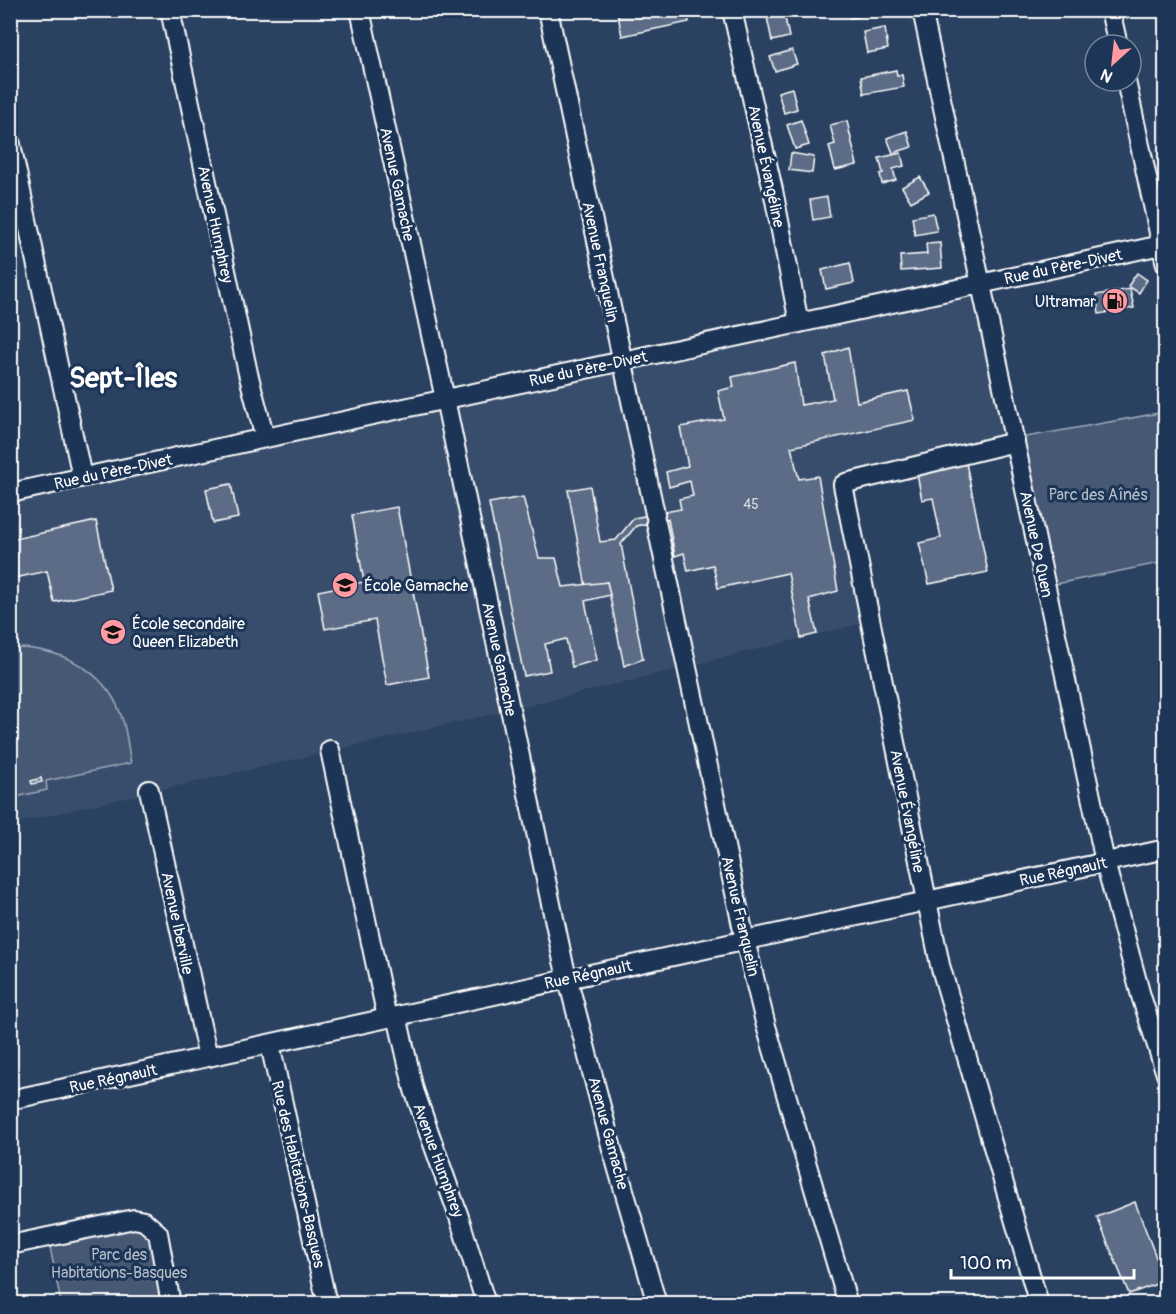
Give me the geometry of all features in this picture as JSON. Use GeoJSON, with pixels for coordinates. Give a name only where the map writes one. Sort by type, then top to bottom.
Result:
{"type":"FeatureCollection","features":[{"type":"Feature","properties":{"kind":"street","name":"Avenue Humphrey"},"geometry":{"type":"LineString","coordinates":[[170,10],[248,373],[265,438]]}},
{"type":"Feature","properties":{"kind":"street","name":"Avenue Gamache"},"geometry":{"type":"LineString","coordinates":[[360,10],[568,979],[612,1149],[657,1304]]}},
{"type":"Feature","properties":{"kind":"street","name":"Avenue Franquelin"},"geometry":{"type":"LineString","coordinates":[[548,10],[745,940],[766,1026],[848,1304]]}},
{"type":"Feature","properties":{"kind":"street","name":"Avenue Évangéline"},"geometry":{"type":"LineString","coordinates":[[732,10],[773,190],[799,323]]}},
{"type":"Feature","properties":{"kind":"street","name":"Avenue De Quen"},"geometry":{"type":"LineString","coordinates":[[922,10],[1105,862],[1141,996],[1166,1074]]}},
{"type":"Feature","properties":{"kind":"street"},"geometry":{"type":"LineString","coordinates":[[1110,10],[1115,33]]}},
{"type":"Feature","properties":{"kind":"street"},"geometry":{"type":"LineString","coordinates":[[1129,93],[1166,265]]}},
{"type":"Feature","properties":{"kind":"street"},"geometry":{"type":"LineString","coordinates":[[10,140],[82,477]]}},
{"type":"Feature","properties":{"kind":"street","name":"Rue du Père-Divet"},"geometry":{"type":"LineString","coordinates":[[10,492],[1163,245]]}},
{"type":"Feature","properties":{"kind":"street","name":"Avenue Évangéline"},"geometry":{"type":"LineString","coordinates":[[1015,442],[843,485],[940,965],[1039,1304]]}},
{"type":"Feature","properties":{"kind":"street","name":"Avenue Humphrey"},"geometry":{"type":"LineString","coordinates":[[330,750],[392,1017],[414,1090],[459,1217],[486,1304]]}},
{"type":"Feature","properties":{"kind":"street","name":"Avenue Iberville"},"geometry":{"type":"LineString","coordinates":[[149,790],[208,1057]]}},
{"type":"Feature","properties":{"kind":"street","name":"Rue Régnault"},"geometry":{"type":"LineString","coordinates":[[10,1100],[1166,849]]}},
{"type":"Feature","properties":{"kind":"street","name":"Rue des Habitations-Basques"},"geometry":{"type":"LineString","coordinates":[[270,1044],[327,1304]]}},
{"type":"Feature","properties":{"kind":"street"},"geometry":{"type":"LineString","coordinates":[[10,1245],[94,1226],[134,1219],[144,1221],[158,1233],[171,1304]]}},
{"type":"Feature","properties":{"kind":"shaded area"},"geometry":{"type":"Polygon","coordinates":[[[981,284],[1015,442],[846,483],[863,623],[511,710],[11,824],[10,494],[981,284]]]}},
{"type":"Feature","properties":{"kind":"green space","name":"Parc des Aînés"},"geometry":{"type":"Polygon","coordinates":[[[1165,412],[1165,562],[1046,586],[1020,438],[1165,412]]]}},
{"type":"Feature","properties":{"kind":"green space"},"geometry":{"type":"Polygon","coordinates":[[[23,648],[56,654],[71,660],[98,678],[117,705],[124,726],[131,763],[46,781],[47,790],[11,798],[11,649],[23,648]]]}},
{"type":"Feature","properties":{"kind":"green space","name":"Parc des Habitations-Basques"},"geometry":{"type":"Polygon","coordinates":[[[94,1226],[151,1227],[171,1303],[61,1303],[48,1237],[94,1226]]]}},
{"type":"Feature","properties":{"kind":"building"},"geometry":{"type":"Polygon","coordinates":[[[617,10],[687,10],[689,22],[622,36],[617,10]]]}},
{"type":"Feature","properties":{"kind":"building"},"geometry":{"type":"Polygon","coordinates":[[[848,10],[884,10],[885,12],[850,18],[848,10]]]}},
{"type":"Feature","properties":{"kind":"building"},"geometry":{"type":"Polygon","coordinates":[[[784,13],[789,37],[772,41],[767,17],[784,13]]]}},
{"type":"Feature","properties":{"kind":"building"},"geometry":{"type":"Polygon","coordinates":[[[885,28],[888,49],[867,53],[863,32],[885,28]]]}},
{"type":"Feature","properties":{"kind":"building"},"geometry":{"type":"Polygon","coordinates":[[[792,50],[797,64],[775,71],[770,57],[792,50]]]}},
{"type":"Feature","properties":{"kind":"building"},"geometry":{"type":"Polygon","coordinates":[[[896,70],[897,76],[902,75],[904,87],[864,94],[861,77],[896,70]]]}},
{"type":"Feature","properties":{"kind":"building"},"geometry":{"type":"Polygon","coordinates":[[[792,88],[797,109],[784,113],[778,92],[792,88]]]}},
{"type":"Feature","properties":{"kind":"building"},"geometry":{"type":"Polygon","coordinates":[[[801,120],[809,145],[795,149],[787,125],[801,120]]]}},
{"type":"Feature","properties":{"kind":"building"},"geometry":{"type":"Polygon","coordinates":[[[847,121],[857,165],[835,170],[829,146],[835,144],[830,125],[847,121]]]}},
{"type":"Feature","properties":{"kind":"building"},"geometry":{"type":"Polygon","coordinates":[[[907,131],[912,147],[893,153],[887,138],[907,131]]]}},
{"type":"Feature","properties":{"kind":"building"},"geometry":{"type":"Polygon","coordinates":[[[791,153],[814,157],[812,173],[789,170],[791,153]]]}},
{"type":"Feature","properties":{"kind":"building"},"geometry":{"type":"Polygon","coordinates":[[[901,153],[904,166],[893,169],[896,180],[882,184],[880,174],[883,173],[879,158],[901,153]]]}},
{"type":"Feature","properties":{"kind":"building"},"geometry":{"type":"Polygon","coordinates":[[[920,177],[929,192],[911,202],[902,187],[920,177]]]}},
{"type":"Feature","properties":{"kind":"building"},"geometry":{"type":"Polygon","coordinates":[[[827,197],[830,217],[813,220],[810,200],[827,197]]]}},
{"type":"Feature","properties":{"kind":"building"},"geometry":{"type":"Polygon","coordinates":[[[933,213],[937,231],[915,235],[912,217],[933,213]]]}},
{"type":"Feature","properties":{"kind":"building"},"geometry":{"type":"Polygon","coordinates":[[[940,243],[942,268],[901,271],[900,256],[927,254],[926,244],[940,243]]]}},
{"type":"Feature","properties":{"kind":"building"},"geometry":{"type":"Polygon","coordinates":[[[850,263],[854,283],[826,289],[822,270],[850,263]]]}},
{"type":"Feature","properties":{"kind":"building"},"geometry":{"type":"Polygon","coordinates":[[[1137,273],[1147,280],[1139,293],[1128,286],[1137,273]]]}},
{"type":"Feature","properties":{"kind":"building","name":"Ultramar"},"geometry":{"type":"Polygon","coordinates":[[[1130,289],[1134,308],[1099,314],[1096,295],[1130,289]]]}},
{"type":"Feature","properties":{"kind":"building"},"geometry":{"type":"Polygon","coordinates":[[[848,347],[857,402],[908,391],[915,420],[791,447],[799,479],[818,476],[838,591],[809,599],[817,634],[801,638],[788,573],[718,588],[713,565],[688,571],[684,553],[675,556],[668,519],[636,526],[621,544],[643,659],[624,666],[607,582],[586,587],[568,490],[590,486],[600,542],[616,540],[634,518],[681,509],[679,499],[693,496],[690,481],[669,487],[666,472],[688,466],[680,427],[724,419],[718,391],[734,387],[732,377],[795,363],[801,405],[833,399],[825,355],[848,347]]]}},
{"type":"Feature","properties":{"kind":"building"},"geometry":{"type":"Polygon","coordinates":[[[966,463],[988,572],[929,584],[919,543],[941,538],[933,498],[922,500],[917,474],[966,463]]]}},
{"type":"Feature","properties":{"kind":"building"},"geometry":{"type":"Polygon","coordinates":[[[231,484],[238,518],[213,523],[206,489],[231,484]]]}},
{"type":"Feature","properties":{"kind":"building"},"geometry":{"type":"Polygon","coordinates":[[[523,497],[539,558],[556,558],[563,587],[607,582],[610,595],[585,601],[597,660],[572,667],[566,639],[545,644],[550,671],[524,676],[489,503],[523,497]]]}},
{"type":"Feature","properties":{"kind":"building"},"geometry":{"type":"Polygon","coordinates":[[[397,507],[429,677],[387,685],[375,620],[325,629],[318,591],[364,582],[352,515],[397,507]]]}},
{"type":"Feature","properties":{"kind":"building"},"geometry":{"type":"Polygon","coordinates":[[[96,521],[111,590],[54,602],[47,571],[10,579],[10,540],[96,521]]]}},
{"type":"Feature","properties":{"kind":"building"},"geometry":{"type":"Polygon","coordinates":[[[10,584],[16,609],[10,610],[10,584]]]}},
{"type":"Feature","properties":{"kind":"building"},"geometry":{"type":"Polygon","coordinates":[[[41,778],[42,782],[32,784],[31,781],[41,778]]]}},
{"type":"Feature","properties":{"kind":"building"},"geometry":{"type":"Polygon","coordinates":[[[1135,1202],[1165,1281],[1129,1294],[1097,1217],[1135,1202]]]}},
{"type":"Feature","properties":{"kind":"place","name":"Ultramar"},"geometry":{"type":"Point","coordinates":[1115,301]}},
{"type":"Feature","properties":{"kind":"place","name":"École Gamache"},"geometry":{"type":"Point","coordinates":[345,585]}},
{"type":"Feature","properties":{"kind":"place","name":"École secondaire Queen Elizabeth"},"geometry":{"type":"Point","coordinates":[113,632]}},
{"type":"Feature","properties":{"kind":"district","name":"Sept-Îles"},"geometry":{"type":"Point","coordinates":[123,377]}}]}
